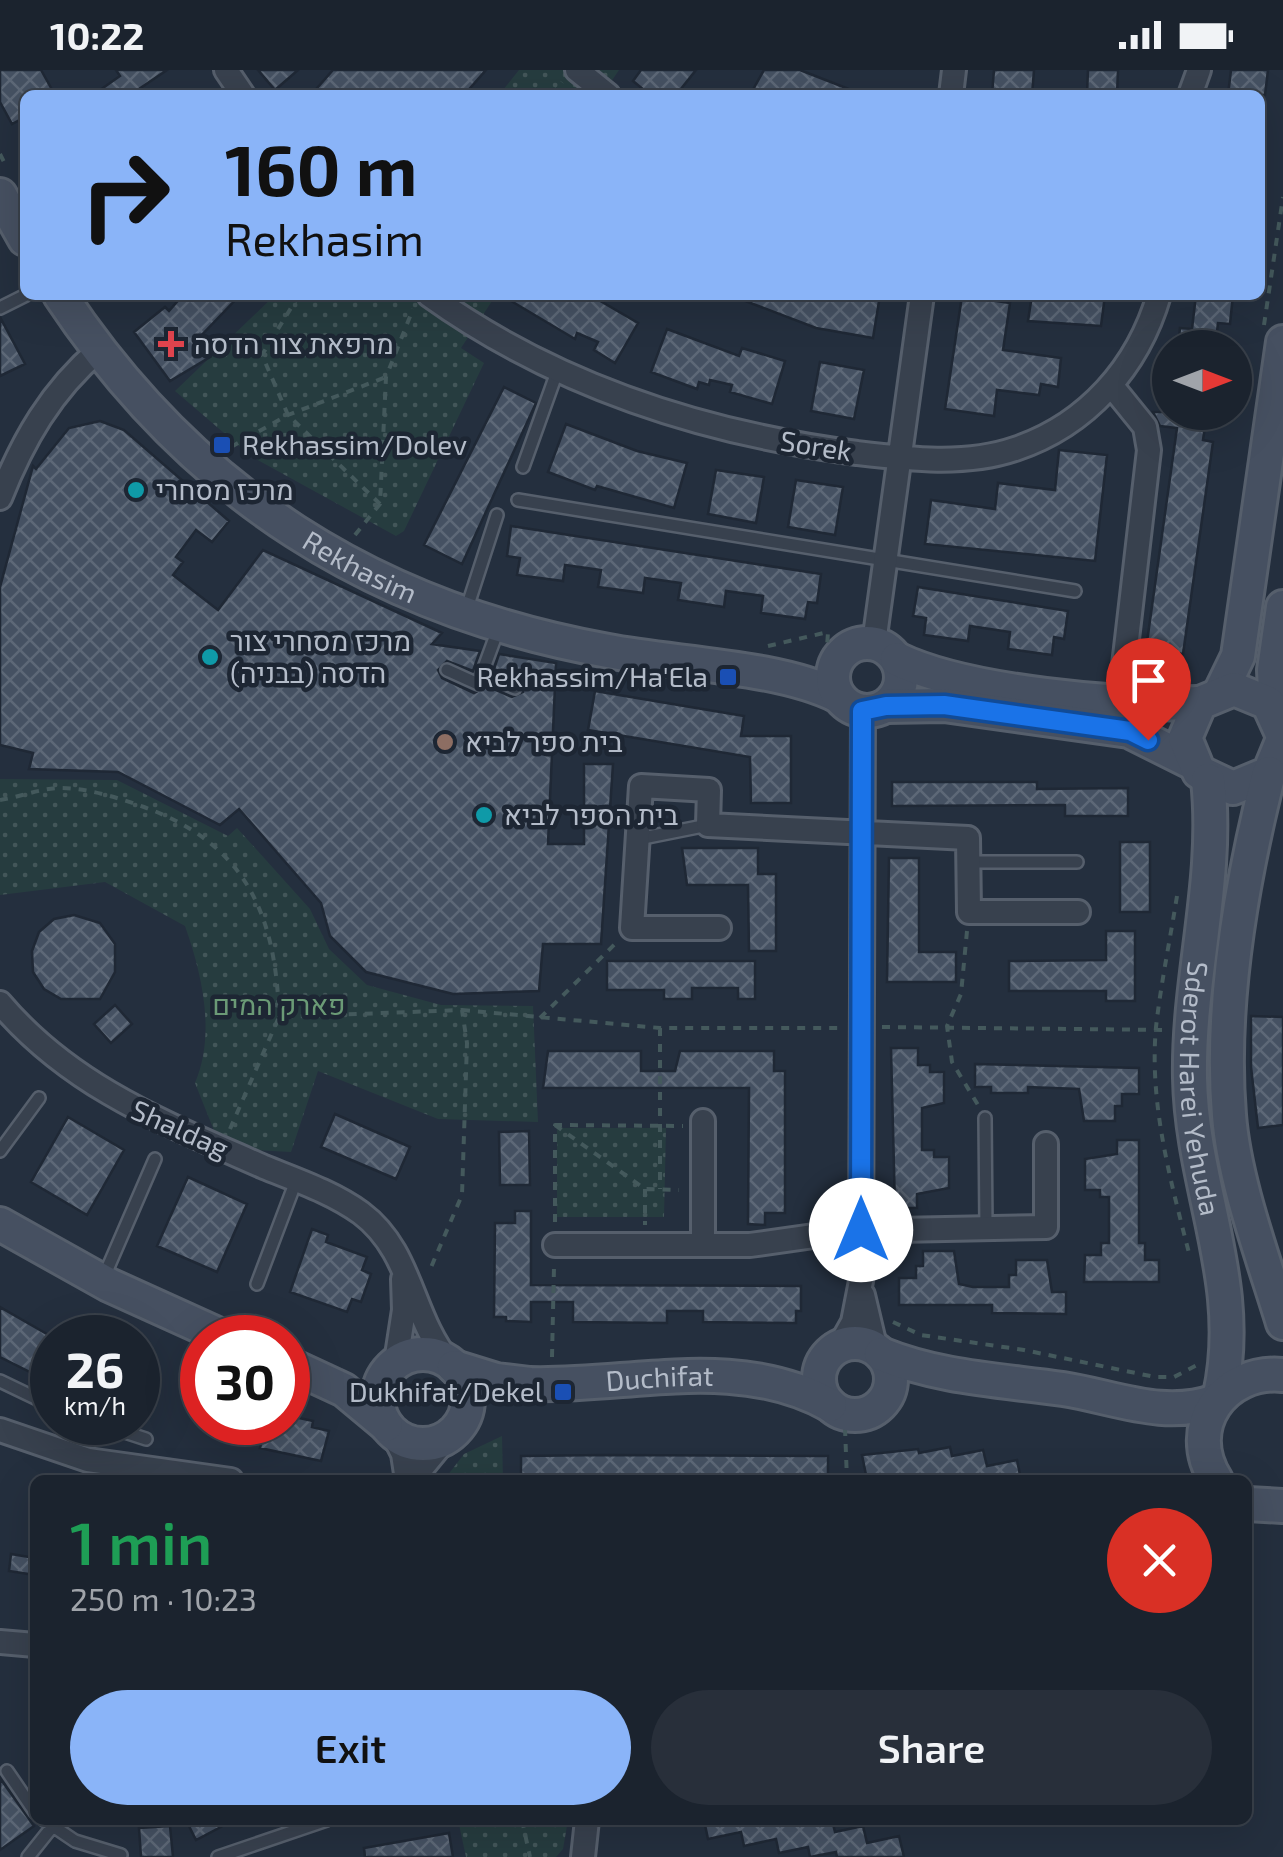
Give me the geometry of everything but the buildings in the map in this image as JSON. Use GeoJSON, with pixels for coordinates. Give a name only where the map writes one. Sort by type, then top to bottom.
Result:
{"type":"FeatureCollection","features":[{"type":"Feature","properties":{"kind":"street"},"geometry":{"type":"LineString","coordinates":[[576,70],[602,90]]}},
{"type":"Feature","properties":{"kind":"street"},"geometry":{"type":"LineString","coordinates":[[0,195],[20,230]]}},
{"type":"Feature","properties":{"kind":"street","name":"Rekhasim"},"geometry":{"type":"LineString","coordinates":[[64,300],[99,350],[168,430],[222,480],[283,526],[351,568],[499,626],[608,651],[757,661],[846,687],[1130,731],[1200,771]]}},
{"type":"Feature","properties":{"kind":"street","name":"Sorek"},"geometry":{"type":"LineString","coordinates":[[436,300],[482,333],[622,400],[693,420],[829,449],[946,459],[1012,450],[1053,434],[1111,385],[1142,341],[1157,300]]}},
{"type":"Feature","properties":{"kind":"street"},"geometry":{"type":"LineString","coordinates":[[846,687],[900,683],[885,652],[885,563],[921,300]]}},
{"type":"Feature","properties":{"kind":"street"},"geometry":{"type":"LineString","coordinates":[[1283,342],[1238,656],[1187,725],[1200,771],[1233,788],[1269,774],[1281,730],[1274,670],[1283,607]]}},
{"type":"Feature","properties":{"kind":"street"},"geometry":{"type":"LineString","coordinates":[[0,498],[46,407],[76,370],[99,350]]}},
{"type":"Feature","properties":{"kind":"street"},"geometry":{"type":"LineString","coordinates":[[1111,385],[1145,427],[1148,450],[1124,665]]}},
{"type":"Feature","properties":{"kind":"street"},"geometry":{"type":"LineString","coordinates":[[881,1405],[891,1379],[866,1311],[861,1282],[862,830],[846,687],[855,644],[885,652],[934,674],[1142,705],[1246,691],[1281,730]]}},
{"type":"Feature","properties":{"kind":"street","name":"Sderot Harei Yehuda"},"geometry":{"type":"LineString","coordinates":[[1200,771],[1214,828],[1190,1072],[1191,1122],[1227,1286],[1229,1330],[1218,1398],[1207,1418],[1211,1468]]}},
{"type":"Feature","properties":{"kind":"street","name":"Sderot Harei Yehuda"},"geometry":{"type":"LineString","coordinates":[[1269,774],[1248,854],[1227,1072],[1233,1142],[1283,1323]]}},
{"type":"Feature","properties":{"kind":"street"},"geometry":{"type":"LineString","coordinates":[[719,928],[632,928],[642,786],[709,790],[708,825],[968,838],[968,912],[1078,912]]}},
{"type":"Feature","properties":{"kind":"street","name":"Shaldag"},"geometry":{"type":"LineString","coordinates":[[0,1004],[63,1066],[104,1094],[342,1201],[377,1228]]}},
{"type":"Feature","properties":{"kind":"street"},"geometry":{"type":"LineString","coordinates":[[703,1123],[704,1245]]}},
{"type":"Feature","properties":{"kind":"street"},"geometry":{"type":"LineString","coordinates":[[555,1245],[768,1244],[861,1230],[1046,1226],[1046,1144]]}},
{"type":"Feature","properties":{"kind":"street"},"geometry":{"type":"LineString","coordinates":[[0,1224],[102,1282],[180,1317]]}},
{"type":"Feature","properties":{"kind":"street"},"geometry":{"type":"LineString","coordinates":[[377,1228],[398,1255],[438,1349],[452,1364],[468,1399],[452,1433],[414,1475]]}},
{"type":"Feature","properties":{"kind":"street"},"geometry":{"type":"LineString","coordinates":[[377,1228],[402,1274],[404,1310],[394,1364],[378,1392],[409,1475]]}},
{"type":"Feature","properties":{"kind":"street"},"geometry":{"type":"LineString","coordinates":[[837,1409],[819,1379],[853,1322],[861,1282]]}},
{"type":"Feature","properties":{"kind":"street"},"geometry":{"type":"LineString","coordinates":[[754,1378],[789,1372],[855,1343],[958,1378],[1074,1391],[1134,1406],[1187,1410],[1218,1398],[1238,1382],[1258,1374],[1283,1374]]}},
{"type":"Feature","properties":{"kind":"street"},"geometry":{"type":"LineString","coordinates":[[310,1370],[344,1376],[422,1354],[496,1380],[559,1384]]}},
{"type":"Feature","properties":{"kind":"street"},"geometry":{"type":"LineString","coordinates":[[310,1374],[344,1390],[389,1428],[415,1443],[430,1443],[501,1402],[559,1384]]}},
{"type":"Feature","properties":{"kind":"street","name":"Duchifat"},"geometry":{"type":"LineString","coordinates":[[559,1384],[672,1376],[754,1378]]}},
{"type":"Feature","properties":{"kind":"street"},"geometry":{"type":"LineString","coordinates":[[754,1378],[791,1385],[837,1409],[861,1415],[905,1392],[958,1378]]}},
{"type":"Feature","properties":{"kind":"street"},"geometry":{"type":"LineString","coordinates":[[1134,1406],[1170,1424],[1211,1468]]}},
{"type":"Feature","properties":{"kind":"street"},"geometry":{"type":"LineString","coordinates":[[0,1430],[88,1460],[196,1475]]}},
{"type":"Feature","properties":{"kind":"street"},"geometry":{"type":"LineString","coordinates":[[1252,1504],[1283,1506]]}},
{"type":"Feature","properties":{"kind":"street"},"geometry":{"type":"LineString","coordinates":[[0,1642],[30,1645]]}},
{"type":"Feature","properties":{"kind":"street"},"geometry":{"type":"LineString","coordinates":[[583,1857],[587,1825]]}},
{"type":"Feature","properties":{"kind":"lane"},"geometry":{"type":"LineString","coordinates":[[524,468],[558,372]]}},
{"type":"Feature","properties":{"kind":"lane"},"geometry":{"type":"LineString","coordinates":[[518,500],[885,563],[1075,591]]}},
{"type":"Feature","properties":{"kind":"lane"},"geometry":{"type":"LineString","coordinates":[[465,615],[497,515]]}},
{"type":"Feature","properties":{"kind":"lane"},"geometry":{"type":"LineString","coordinates":[[447,670],[478,684],[499,626]]}},
{"type":"Feature","properties":{"kind":"lane"},"geometry":{"type":"LineString","coordinates":[[482,674],[515,688]]}},
{"type":"Feature","properties":{"kind":"lane"},"geometry":{"type":"LineString","coordinates":[[638,839],[708,825]]}},
{"type":"Feature","properties":{"kind":"lane"},"geometry":{"type":"LineString","coordinates":[[968,862],[1077,862]]}},
{"type":"Feature","properties":{"kind":"lane"},"geometry":{"type":"LineString","coordinates":[[0,1151],[39,1098]]}},
{"type":"Feature","properties":{"kind":"lane"},"geometry":{"type":"LineString","coordinates":[[985,1118],[986,1228]]}},
{"type":"Feature","properties":{"kind":"lane"},"geometry":{"type":"LineString","coordinates":[[102,1282],[155,1159]]}},
{"type":"Feature","properties":{"kind":"lane"},"geometry":{"type":"LineString","coordinates":[[257,1284],[296,1180]]}},
{"type":"Feature","properties":{"kind":"lane"},"geometry":{"type":"LineString","coordinates":[[0,1381],[30,1395]]}},
{"type":"Feature","properties":{"kind":"lane"},"geometry":{"type":"LineString","coordinates":[[7,1771],[30,1805]]}},
{"type":"Feature","properties":{"kind":"lane"},"geometry":{"type":"LineString","coordinates":[[28,1857],[47,1825]]}},
{"type":"Feature","properties":{"kind":"lane"},"geometry":{"type":"LineString","coordinates":[[50,1825],[76,1841],[121,1854]]}},
{"type":"Feature","properties":{"kind":"lane"},"geometry":{"type":"LineString","coordinates":[[218,1857],[312,1825]]}},
{"type":"Feature","properties":{"kind":"path"},"geometry":{"type":"LineString","coordinates":[[296,300],[262,355],[288,415],[380,504]]}},
{"type":"Feature","properties":{"kind":"path"},"geometry":{"type":"LineString","coordinates":[[348,544],[380,504],[386,377],[416,300]]}},
{"type":"Feature","properties":{"kind":"path"},"geometry":{"type":"LineString","coordinates":[[220,454],[288,415],[386,377]]}},
{"type":"Feature","properties":{"kind":"path"},"geometry":{"type":"LineString","coordinates":[[757,661],[828,632],[846,687]]}},
{"type":"Feature","properties":{"kind":"path"},"geometry":{"type":"LineString","coordinates":[[0,800],[60,788],[122,799],[185,822],[222,851],[252,887],[278,973],[279,1017],[221,1148]]}},
{"type":"Feature","properties":{"kind":"path"},"geometry":{"type":"LineString","coordinates":[[1177,895],[1156,1029],[1156,1068],[1162,1148],[1193,1269]]}},
{"type":"Feature","properties":{"kind":"path"},"geometry":{"type":"LineString","coordinates":[[968,912],[961,994],[946,1026],[952,1062],[985,1118]]}},
{"type":"Feature","properties":{"kind":"path"},"geometry":{"type":"LineString","coordinates":[[279,1017],[462,1010],[540,1018],[632,928]]}},
{"type":"Feature","properties":{"kind":"path"},"geometry":{"type":"LineString","coordinates":[[417,1300],[462,1195],[467,1043],[462,1010]]}},
{"type":"Feature","properties":{"kind":"path"},"geometry":{"type":"LineString","coordinates":[[660,1028],[660,1190]]}},
{"type":"Feature","properties":{"kind":"path"},"geometry":{"type":"LineString","coordinates":[[555,1125],[703,1123]]}},
{"type":"Feature","properties":{"kind":"path"},"geometry":{"type":"LineString","coordinates":[[555,1125],[645,1189],[703,1190]]}},
{"type":"Feature","properties":{"kind":"path"},"geometry":{"type":"LineString","coordinates":[[555,1125],[559,1384]]}},
{"type":"Feature","properties":{"kind":"path"},"geometry":{"type":"LineString","coordinates":[[645,1189],[645,1245]]}},
{"type":"Feature","properties":{"kind":"path"},"geometry":{"type":"LineString","coordinates":[[866,1311],[881,1312],[902,1328],[921,1335],[1155,1376],[1187,1373],[1197,1367],[1200,1354]]}},
{"type":"Feature","properties":{"kind":"path"},"geometry":{"type":"LineString","coordinates":[[837,1409],[846,1475]]}},
{"type":"Feature","properties":{"kind":"path"},"geometry":{"type":"LineString","coordinates":[[523,1825],[530,1857]]}},
{"type":"Feature","properties":{"kind":"green space"},"geometry":{"type":"Polygon","coordinates":[[[519,70],[619,70],[605,90],[503,90],[519,70]]]}},
{"type":"Feature","properties":{"kind":"green space"},"geometry":{"type":"Polygon","coordinates":[[[270,300],[493,300],[461,348],[484,363],[404,531],[396,536],[252,457],[175,391],[270,300]]]}},
{"type":"Feature","properties":{"kind":"green space","name":"פארק המים"},"geometry":{"type":"Polygon","coordinates":[[[0,779],[117,780],[228,836],[237,828],[310,909],[329,949],[367,985],[441,1005],[533,1006],[538,1122],[438,1119],[318,1071],[291,1152],[221,1148],[195,1083],[206,1024],[197,964],[185,926],[105,882],[0,895],[0,779]]]}},
{"type":"Feature","properties":{"kind":"green space"},"geometry":{"type":"Polygon","coordinates":[[[557,1128],[666,1128],[664,1217],[557,1217],[557,1128]]]}},
{"type":"Feature","properties":{"kind":"green space"},"geometry":{"type":"Polygon","coordinates":[[[502,1436],[503,1475],[448,1475],[464,1454],[502,1436]]]}},
{"type":"Feature","properties":{"kind":"green space"},"geometry":{"type":"Polygon","coordinates":[[[459,1825],[567,1825],[563,1849],[556,1857],[466,1857],[459,1825]]]}},
{"type":"Feature","properties":{"kind":"place","name":"מרפאת צור הדסה"},"geometry":{"type":"Point","coordinates":[171,344]}},
{"type":"Feature","properties":{"kind":"place","name":"Rekhassim/Dolev"},"geometry":{"type":"Point","coordinates":[222,445]}},
{"type":"Feature","properties":{"kind":"place","name":"מרכז מסחרי"},"geometry":{"type":"Point","coordinates":[136,490]}},
{"type":"Feature","properties":{"kind":"place","name":"מרכז מסחרי צור הדסה (בבניה)"},"geometry":{"type":"Point","coordinates":[210,657]}},
{"type":"Feature","properties":{"kind":"place","name":"Rekhassim/Ha'Ela"},"geometry":{"type":"Point","coordinates":[728,677]}},
{"type":"Feature","properties":{"kind":"place","name":"בית ספר לביא"},"geometry":{"type":"Point","coordinates":[445,742]}},
{"type":"Feature","properties":{"kind":"place","name":"בית הספר לביא"},"geometry":{"type":"Point","coordinates":[484,815]}},
{"type":"Feature","properties":{"kind":"place","name":"Dukhifat/Dekel"},"geometry":{"type":"Point","coordinates":[563,1392]}},
{"type":"Feature","properties":{"kind":"route"},"geometry":{"type":"LineString","coordinates":[[861,1230],[862,711],[886,706],[944,705],[1130,731],[1148,740]]}}]}
